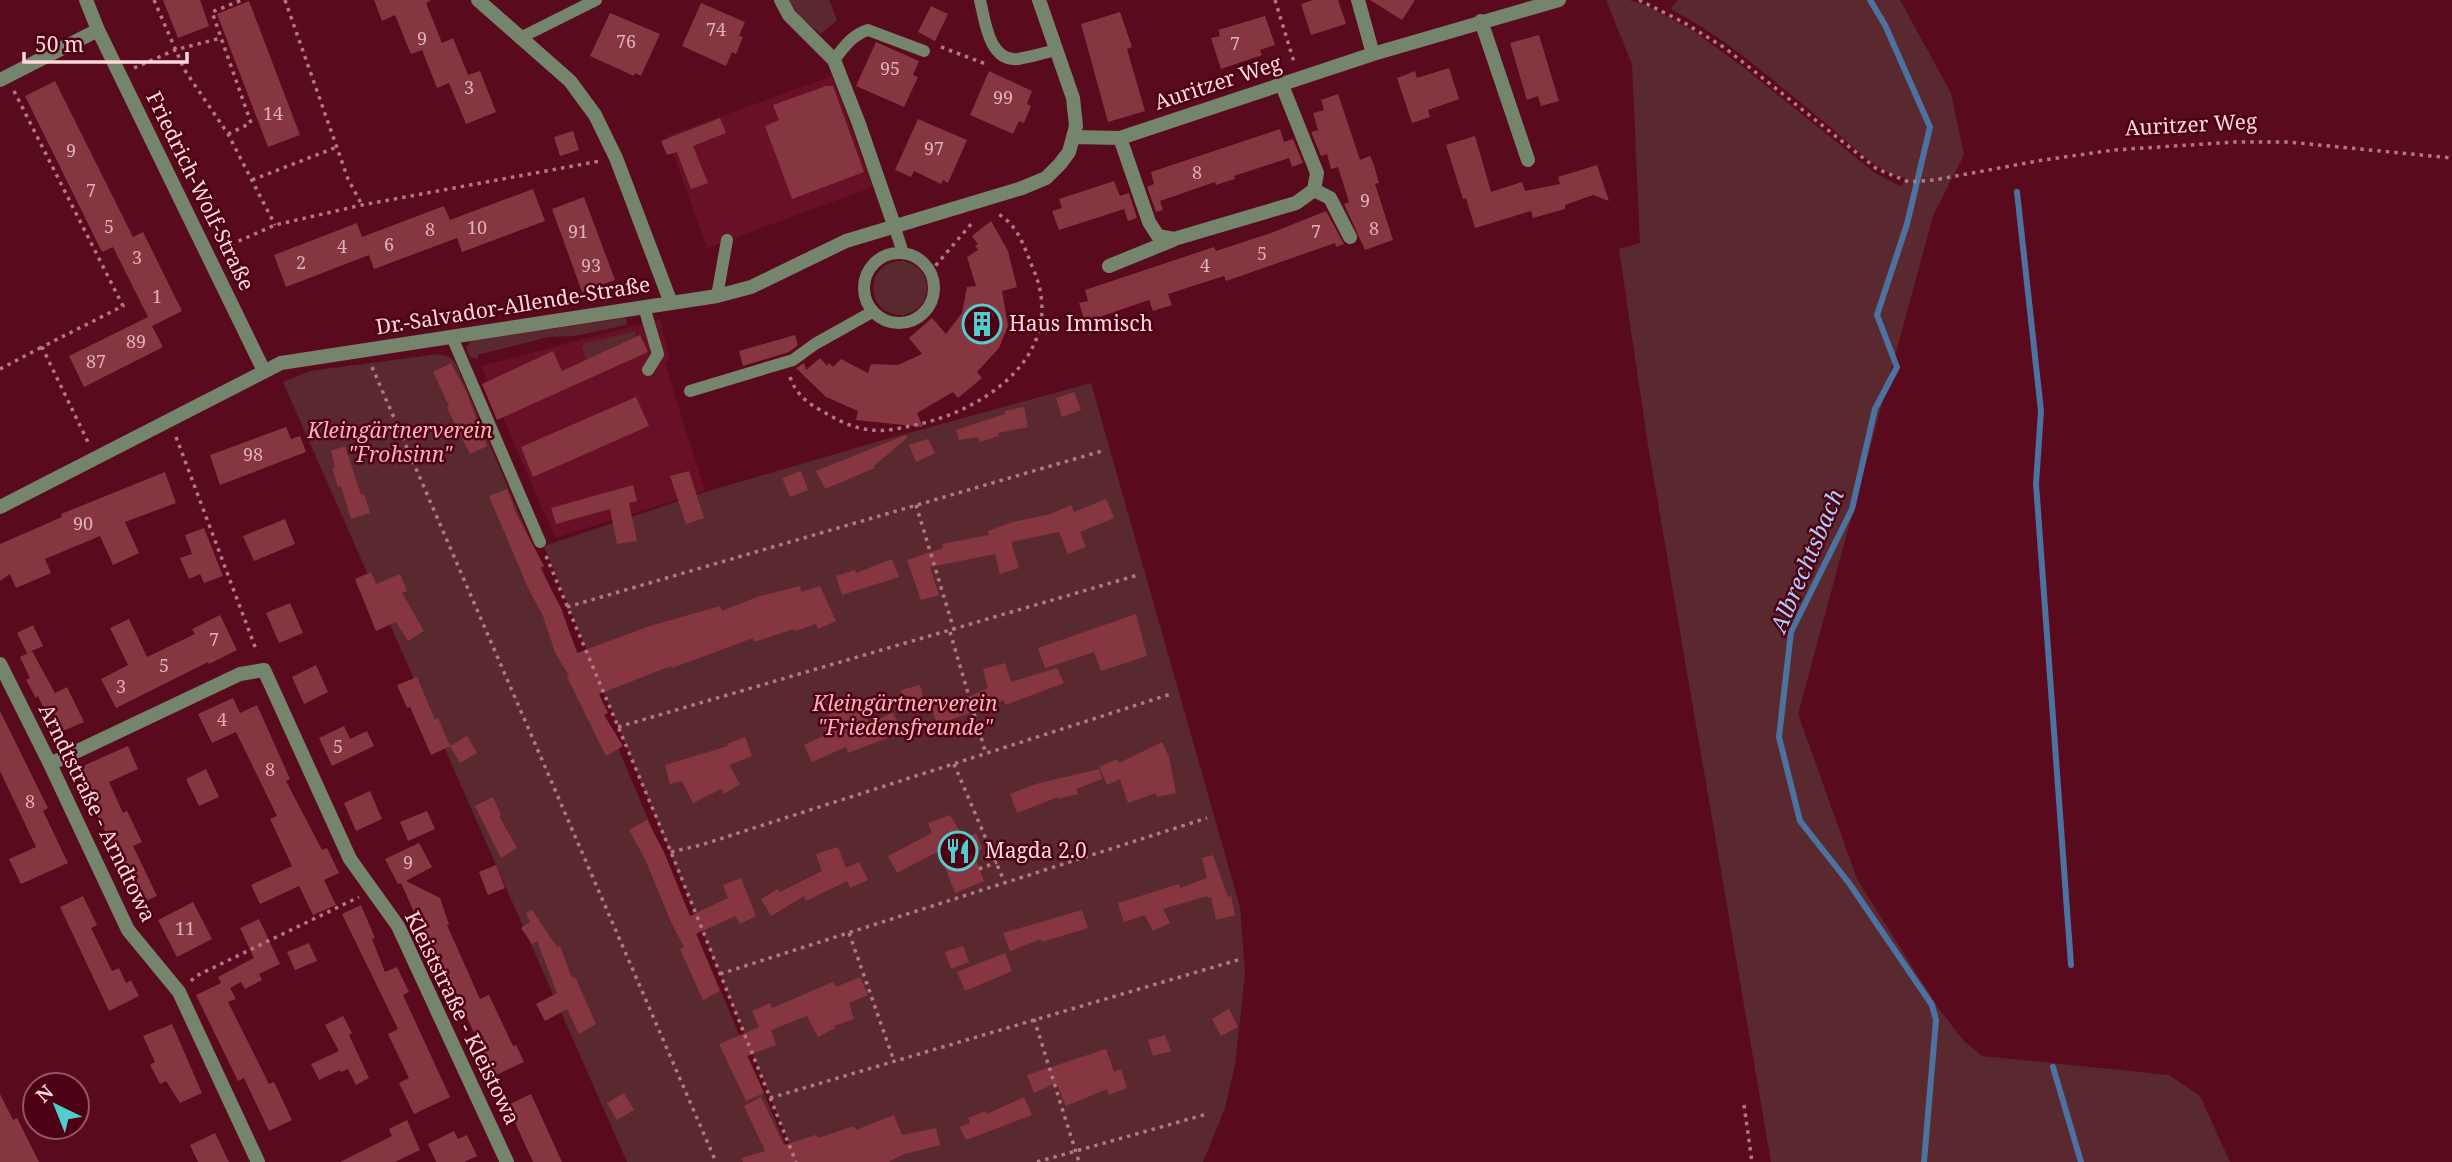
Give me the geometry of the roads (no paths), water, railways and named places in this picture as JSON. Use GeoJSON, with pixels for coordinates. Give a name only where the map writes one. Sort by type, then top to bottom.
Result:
{"type":"FeatureCollection","features":[{"type":"Feature","properties":{"kind":"street","name":"Friedrich-Wolf-Straße"},"geometry":{"type":"LineString","coordinates":[[86,0],[98,30],[264,372]]}},
{"type":"Feature","properties":{"kind":"street"},"geometry":{"type":"LineString","coordinates":[[478,0],[570,81],[595,115],[615,158],[671,303]]}},
{"type":"Feature","properties":{"kind":"street"},"geometry":{"type":"LineString","coordinates":[[781,0],[789,15],[834,60],[894,225]]}},
{"type":"Feature","properties":{"kind":"street"},"geometry":{"type":"LineString","coordinates":[[1039,0],[1077,115],[1074,137]]}},
{"type":"Feature","properties":{"kind":"street"},"geometry":{"type":"LineString","coordinates":[[1357,0],[1373,54]]}},
{"type":"Feature","properties":{"kind":"street","name":"Auritzer Weg"},"geometry":{"type":"LineString","coordinates":[[1074,137],[1120,138],[1481,21],[1517,5],[1559,0]]}},
{"type":"Feature","properties":{"kind":"street"},"geometry":{"type":"LineString","coordinates":[[1481,21],[1528,160]]}},
{"type":"Feature","properties":{"kind":"street"},"geometry":{"type":"LineString","coordinates":[[3,79],[98,30]]}},
{"type":"Feature","properties":{"kind":"street"},"geometry":{"type":"LineString","coordinates":[[1109,267],[1174,239],[1296,203],[1314,190],[1317,173],[1282,85]]}},
{"type":"Feature","properties":{"kind":"street","name":"Dr.-Salvador-Allende-Straße"},"geometry":{"type":"LineString","coordinates":[[0,507],[281,363],[717,296],[751,287],[846,241],[1022,188],[1046,178],[1069,152],[1074,137]]}},
{"type":"Feature","properties":{"kind":"street"},"geometry":{"type":"LineString","coordinates":[[1120,138],[1149,222],[1158,236],[1174,239]]}},
{"type":"Feature","properties":{"kind":"street"},"geometry":{"type":"LineString","coordinates":[[1314,190],[1330,198],[1350,237]]}},
{"type":"Feature","properties":{"kind":"street","name":"Arndtstraße - Arndtowa"},"geometry":{"type":"LineString","coordinates":[[0,664],[128,930],[179,992],[258,1162]]}},
{"type":"Feature","properties":{"kind":"street","name":"Kleiststraße - Kleistowa"},"geometry":{"type":"LineString","coordinates":[[50,764],[240,674],[264,670],[350,859],[398,926],[508,1162]]}},
{"type":"Feature","properties":{"kind":"lane"},"geometry":{"type":"LineString","coordinates":[[520,38],[596,0]]}},
{"type":"Feature","properties":{"kind":"lane"},"geometry":{"type":"LineString","coordinates":[[980,0],[988,33],[996,50],[1015,59],[1056,50]]}},
{"type":"Feature","properties":{"kind":"lane"},"geometry":{"type":"LineString","coordinates":[[834,60],[848,42],[868,30],[924,51]]}},
{"type":"Feature","properties":{"kind":"lane"},"geometry":{"type":"LineString","coordinates":[[894,225],[903,253]]}},
{"type":"Feature","properties":{"kind":"lane"},"geometry":{"type":"LineString","coordinates":[[717,296],[727,240]]}},
{"type":"Feature","properties":{"kind":"lane"},"geometry":{"type":"LineString","coordinates":[[891,253],[903,253],[923,262],[934,282],[930,305],[923,314],[903,324],[892,323],[872,312],[863,289],[870,267],[879,258],[891,253]]}},
{"type":"Feature","properties":{"kind":"lane"},"geometry":{"type":"LineString","coordinates":[[643,307],[658,354],[648,370]]}},
{"type":"Feature","properties":{"kind":"lane"},"geometry":{"type":"LineString","coordinates":[[690,391],[793,360],[815,344],[872,312]]}},
{"type":"Feature","properties":{"kind":"lane"},"geometry":{"type":"LineString","coordinates":[[452,337],[540,542]]}},
{"type":"Feature","properties":{"kind":"waterway","name":"Albrechtsbach"},"geometry":{"type":"LineString","coordinates":[[1870,0],[1885,25],[1930,127],[1907,224],[1877,315],[1897,367],[1875,409],[1852,509],[1791,632],[1779,737],[1800,821],[1849,883],[1932,1005],[1936,1020],[1924,1162]]}},
{"type":"Feature","properties":{"kind":"waterway"},"geometry":{"type":"LineString","coordinates":[[2017,192],[2041,411],[2036,484],[2071,965]]}},
{"type":"Feature","properties":{"kind":"waterway"},"geometry":{"type":"LineString","coordinates":[[2053,1067],[2081,1162]]}},
{"type":"Feature","properties":{"kind":"place","name":"Haus Immisch"},"geometry":{"type":"Point","coordinates":[982,324]}},
{"type":"Feature","properties":{"kind":"place","name":"Magda 2.0"},"geometry":{"type":"Point","coordinates":[958,851]}},
{"type":"Feature","properties":{"kind":"park label","name":"Kleingärtnerverein \"Frohsinn\""},"geometry":{"type":"Point","coordinates":[400,443]}},
{"type":"Feature","properties":{"kind":"park label","name":"Kleingärtnerverein \"Friedensfreunde\""},"geometry":{"type":"Point","coordinates":[905,716]}}]}
